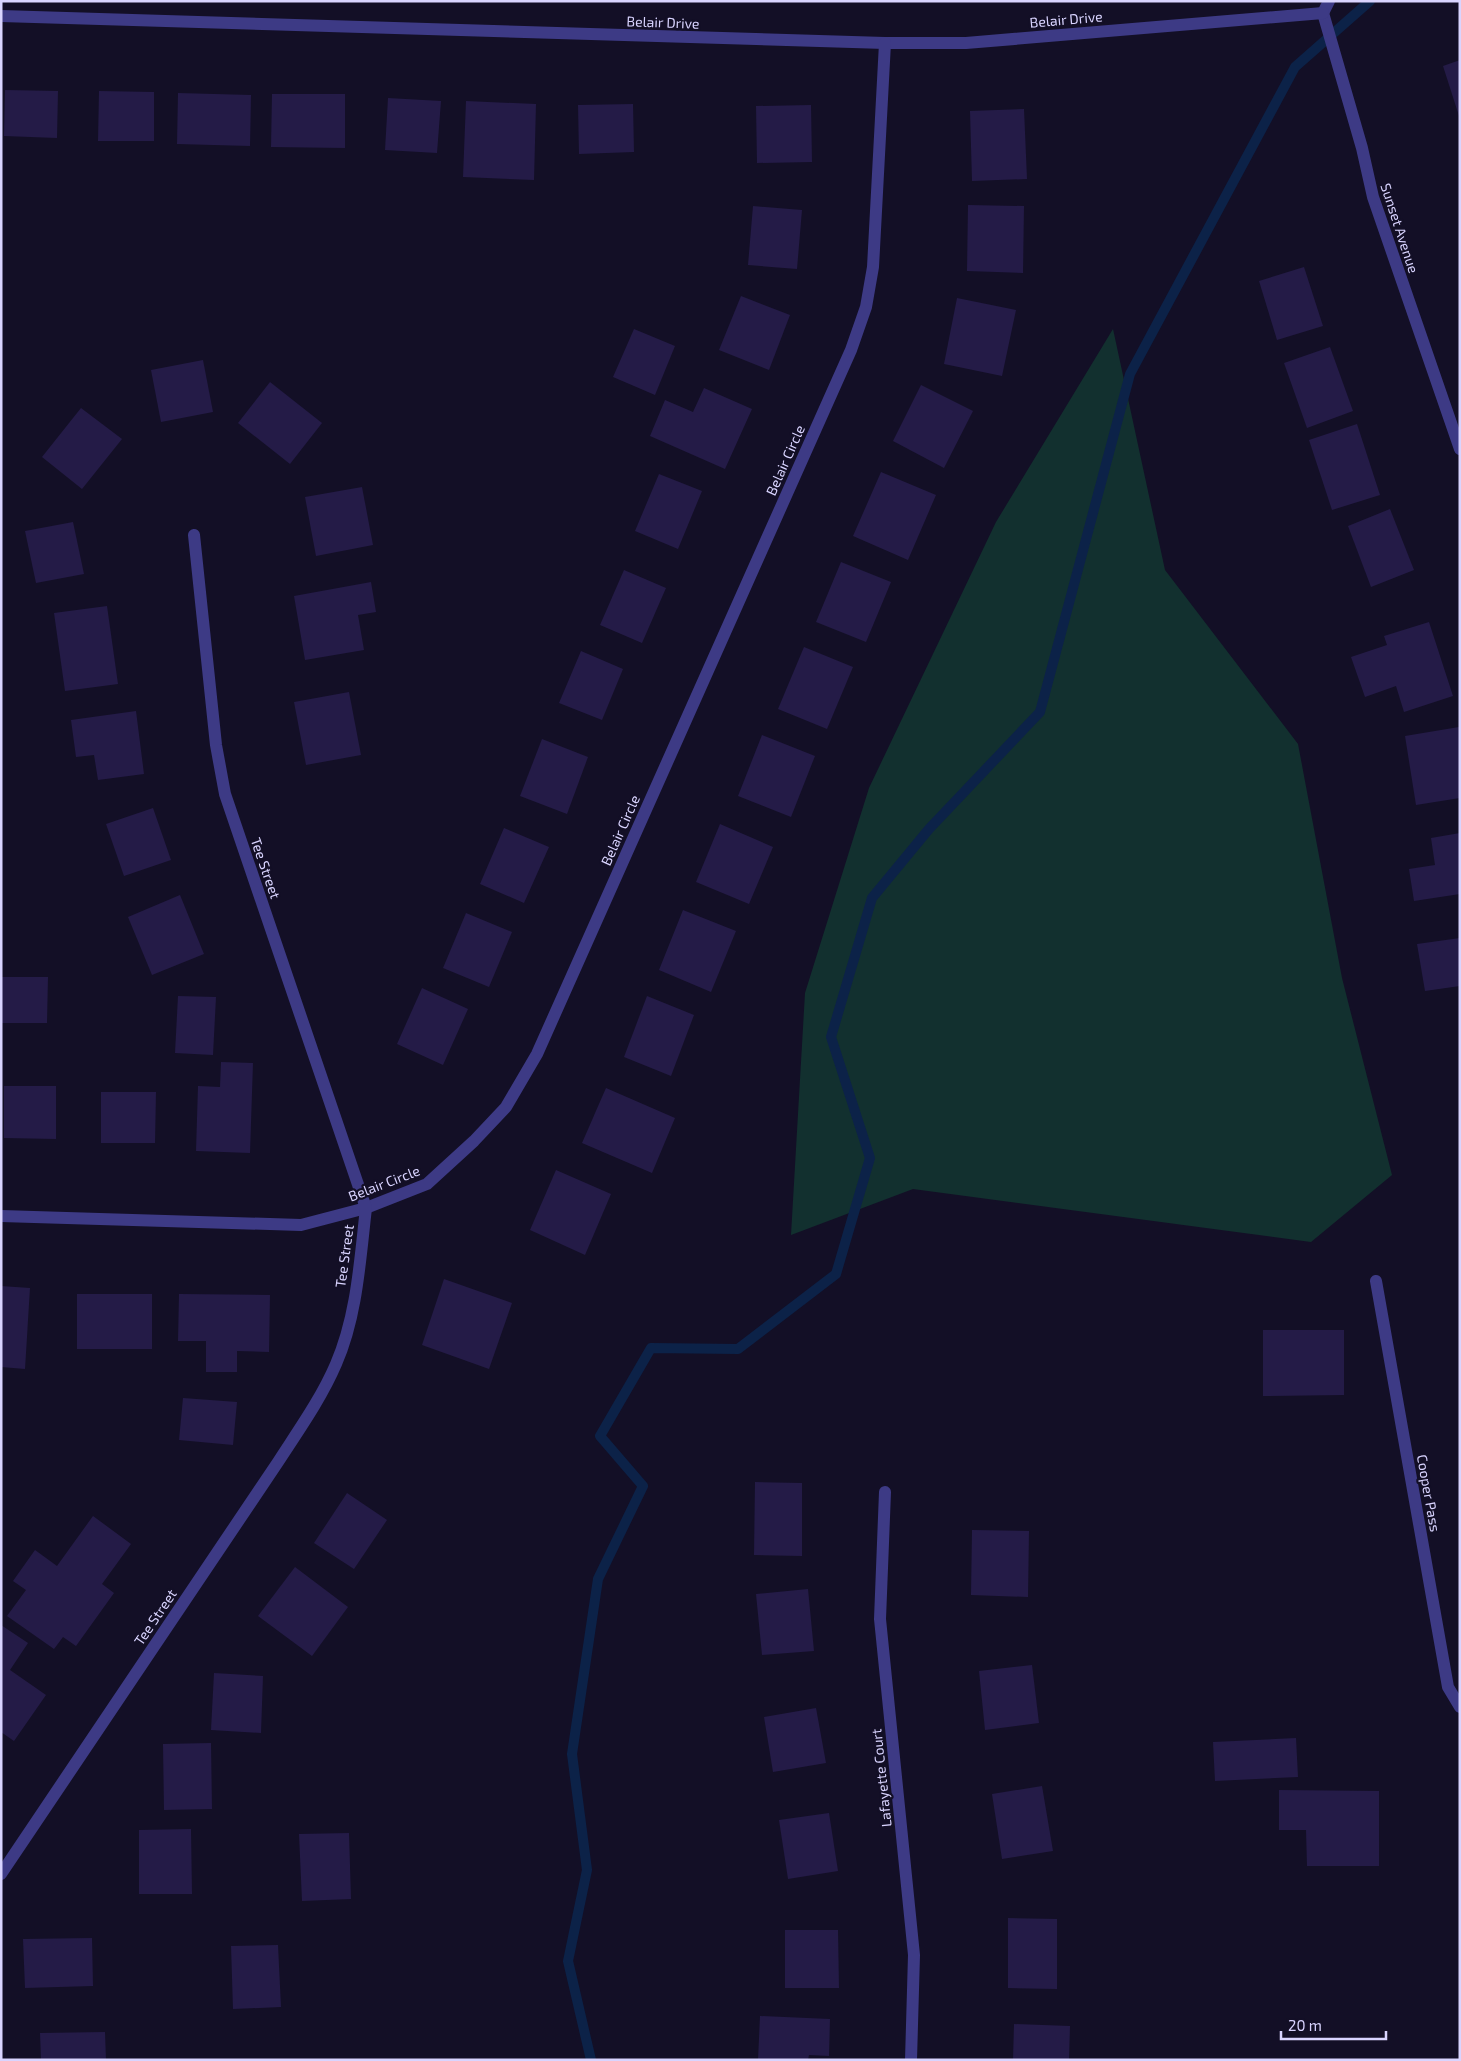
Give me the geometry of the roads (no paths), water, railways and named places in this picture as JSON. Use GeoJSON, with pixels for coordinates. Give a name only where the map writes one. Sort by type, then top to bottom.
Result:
{"type":"FeatureCollection","features":[{"type":"Feature","properties":{"kind":"street"},"geometry":{"type":"LineString","coordinates":[[1323,13],[1329,1]]}},
{"type":"Feature","properties":{"kind":"street","name":"Belair Drive"},"geometry":{"type":"LineString","coordinates":[[1,16],[885,43],[966,43],[1323,13]]}},
{"type":"Feature","properties":{"kind":"street","name":"Sunset Avenue"},"geometry":{"type":"LineString","coordinates":[[1323,13],[1362,148],[1373,196],[1460,449]]}},
{"type":"Feature","properties":{"kind":"street","name":"Belair Circle"},"geometry":{"type":"LineString","coordinates":[[1,1216],[301,1225],[366,1208],[427,1184],[468,1148],[506,1107],[537,1054],[851,350],[866,307],[873,267],[885,43]]}},
{"type":"Feature","properties":{"kind":"street","name":"Tee Street"},"geometry":{"type":"LineString","coordinates":[[1,1874],[272,1471],[319,1397],[336,1365],[347,1333],[358,1276],[366,1208],[225,794],[216,745],[194,535]]}},
{"type":"Feature","properties":{"kind":"street","name":"Cooper Pass"},"geometry":{"type":"LineString","coordinates":[[1376,1281],[1448,1687],[1460,1707]]}},
{"type":"Feature","properties":{"kind":"street","name":"Lafayette Court"},"geometry":{"type":"LineString","coordinates":[[885,1492],[880,1619],[914,1955],[911,2060]]}},
{"type":"Feature","properties":{"kind":"waterway"},"geometry":{"type":"LineString","coordinates":[[591,2060],[568,1961],[587,1870],[572,1754],[598,1579],[643,1486],[600,1436],[651,1348],[738,1349],[836,1274],[870,1158],[831,1037],[872,898],[929,829],[1040,712],[1130,374],[1295,67],[1370,1]]}}]}
